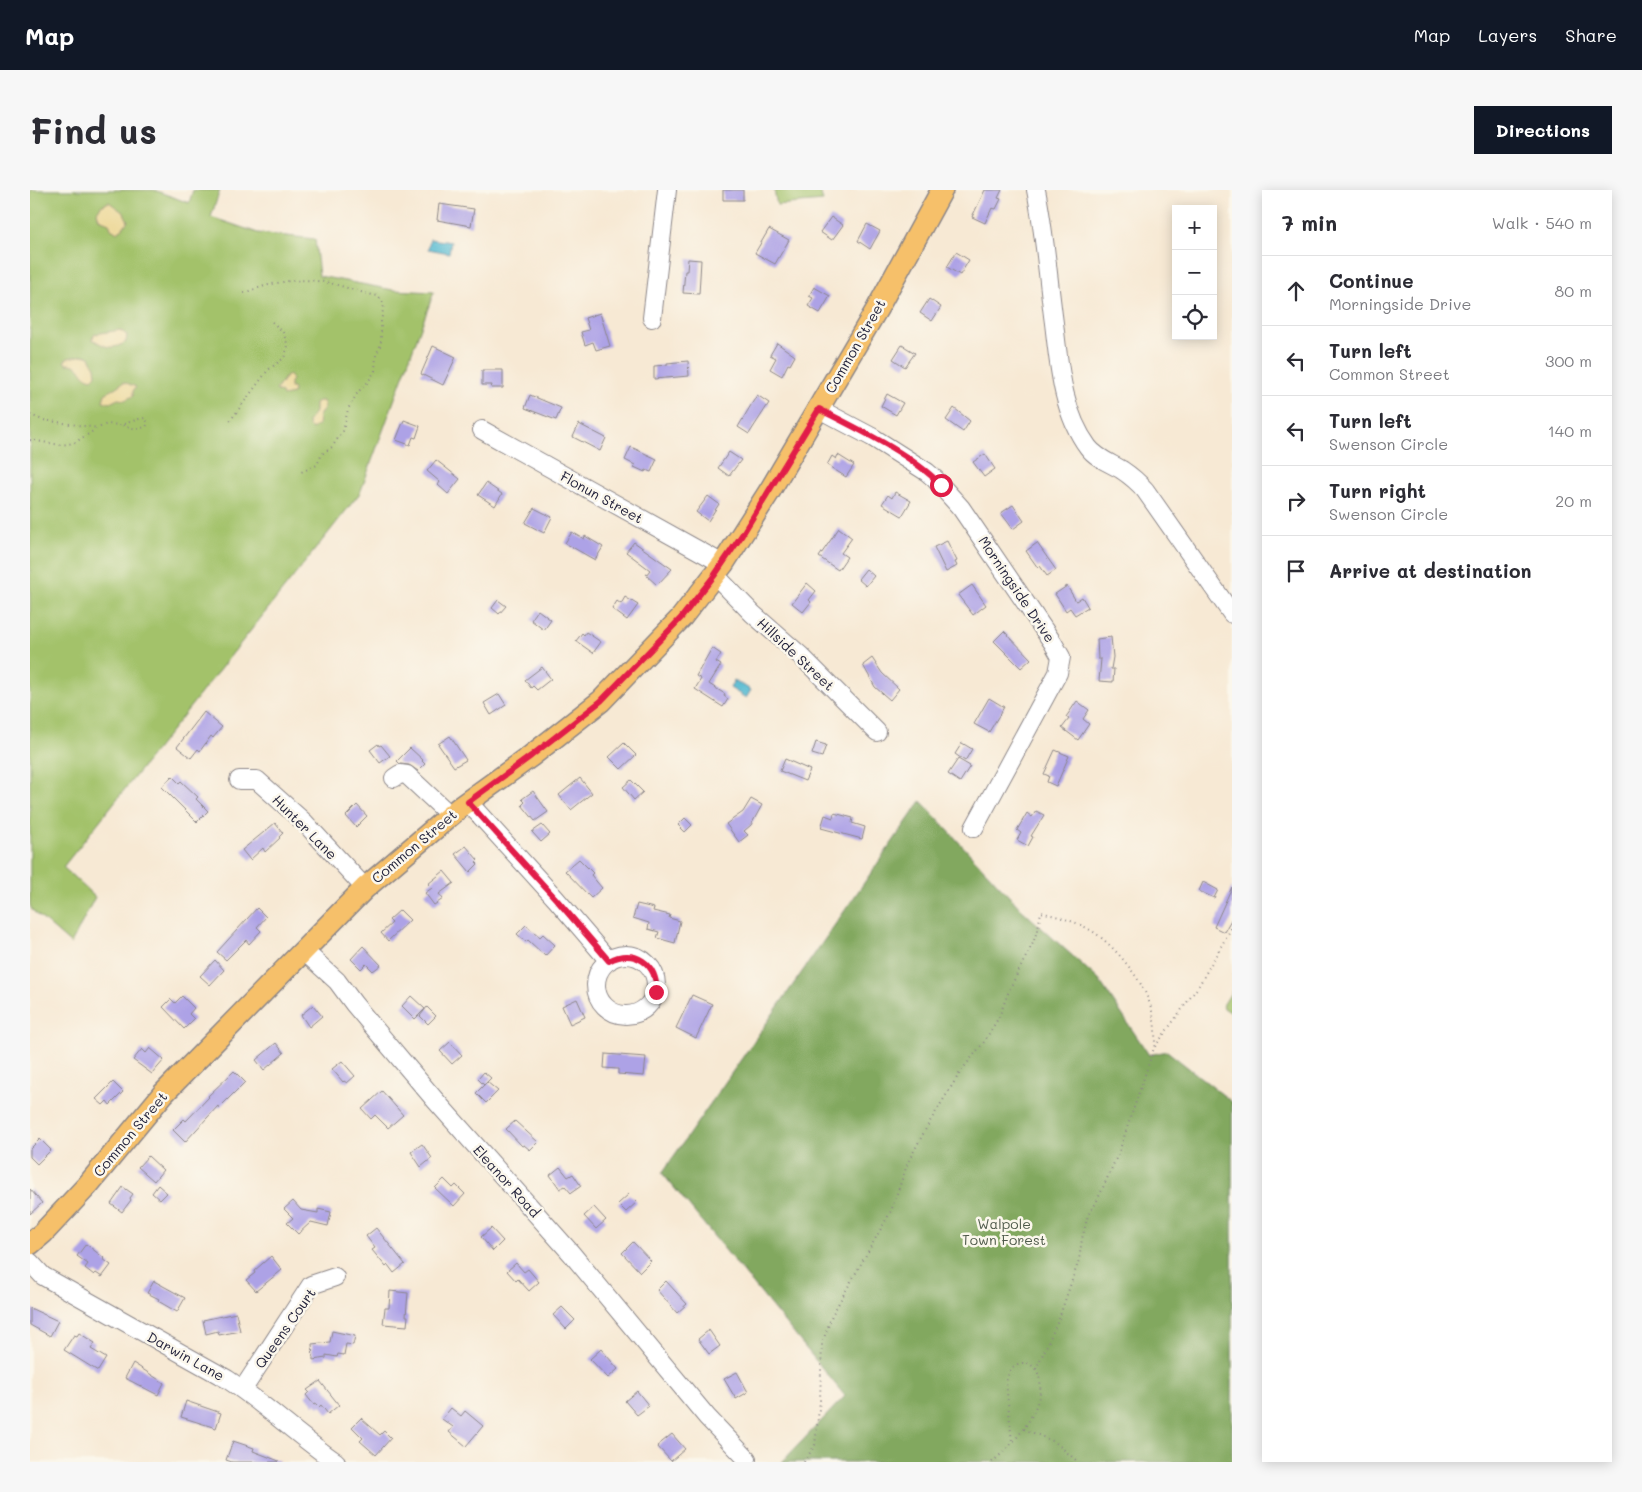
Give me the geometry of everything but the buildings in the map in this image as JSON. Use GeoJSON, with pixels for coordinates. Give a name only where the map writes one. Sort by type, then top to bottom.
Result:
{"type":"FeatureCollection","features":[{"type":"Feature","properties":{"kind":"main road","name":"Common Street"},"geometry":{"type":"LineString","coordinates":[[30,1244],[87,1186],[162,1094],[364,888],[468,802],[601,701],[676,624],[719,570],[752,519],[877,309],[942,190]]}},
{"type":"Feature","properties":{"kind":"street"},"geometry":{"type":"LineString","coordinates":[[652,318],[667,190]]}},
{"type":"Feature","properties":{"kind":"street"},"geometry":{"type":"LineString","coordinates":[[1036,190],[1059,372],[1077,427],[1093,453],[1135,479],[1145,490],[1209,584],[1232,614]]}},
{"type":"Feature","properties":{"kind":"street","name":"Morningside Drive"},"geometry":{"type":"LineString","coordinates":[[819,409],[872,437],[935,479],[968,517],[1061,656],[1058,673],[974,828]]}},
{"type":"Feature","properties":{"kind":"street","name":"Flonun Street"},"geometry":{"type":"LineString","coordinates":[[482,430],[719,570]]}},
{"type":"Feature","properties":{"kind":"street","name":"Hillside Street"},"geometry":{"type":"LineString","coordinates":[[719,570],[753,614],[801,656],[878,732]]}},
{"type":"Feature","properties":{"kind":"street"},"geometry":{"type":"LineString","coordinates":[[394,778],[400,774],[407,774],[451,816]]}},
{"type":"Feature","properties":{"kind":"street","name":"Hunter Lane"},"geometry":{"type":"LineString","coordinates":[[239,780],[257,780],[306,823],[364,888]]}},
{"type":"Feature","properties":{"kind":"street"},"geometry":{"type":"LineString","coordinates":[[468,802],[609,961]]}},
{"type":"Feature","properties":{"kind":"street","name":"Eleanor Road"},"geometry":{"type":"LineString","coordinates":[[303,950],[337,981],[435,1100],[571,1253],[707,1417],[748,1459]]}},
{"type":"Feature","properties":{"kind":"street","name":"Darwin Lane"},"geometry":{"type":"LineString","coordinates":[[30,1262],[42,1276],[243,1389],[308,1442],[336,1462]]}},
{"type":"Feature","properties":{"kind":"street","name":"Queens Court"},"geometry":{"type":"LineString","coordinates":[[243,1389],[311,1285],[335,1277]]}},
{"type":"Feature","properties":{"kind":"path"},"geometry":{"type":"LineString","coordinates":[[244,293],[260,286],[280,282],[318,281],[378,296],[384,304],[381,322],[381,344],[376,355],[375,371],[358,392],[348,409],[343,431],[332,447],[322,454],[317,465],[299,473]]}},
{"type":"Feature","properties":{"kind":"path"},"geometry":{"type":"LineString","coordinates":[[230,420],[268,370],[284,358],[288,346],[283,332],[271,321]]}},
{"type":"Feature","properties":{"kind":"path"},"geometry":{"type":"LineString","coordinates":[[30,414],[43,420],[98,428]]}},
{"type":"Feature","properties":{"kind":"path"},"geometry":{"type":"LineString","coordinates":[[30,440],[61,444],[74,443],[107,424],[136,428],[146,426],[148,423],[145,418],[121,425]]}},
{"type":"Feature","properties":{"kind":"path"},"geometry":{"type":"LineString","coordinates":[[804,1462],[815,1446],[820,1400],[822,1344],[832,1314],[891,1211],[908,1162],[929,1123],[961,1071],[984,1042],[998,1017],[1032,943],[1038,928],[1040,912],[1072,922],[1095,933],[1116,953],[1133,973],[1148,996],[1155,1028],[1154,1048],[1120,1152],[1096,1203],[1088,1215],[1079,1260],[1048,1346],[1036,1369]]}},
{"type":"Feature","properties":{"kind":"path"},"geometry":{"type":"LineString","coordinates":[[1154,1048],[1198,987],[1232,927]]}},
{"type":"Feature","properties":{"kind":"path"},"geometry":{"type":"LineString","coordinates":[[992,1462],[1012,1442],[1024,1429],[1041,1389],[1036,1369],[1028,1363],[1022,1362],[1011,1367],[1006,1382],[1012,1442]]}},
{"type":"Feature","properties":{"kind":"path"},"geometry":{"type":"LineString","coordinates":[[1024,1429],[1055,1442],[1078,1462]]}},
{"type":"Feature","properties":{"kind":"green space"},"geometry":{"type":"Polygon","coordinates":[[[30,190],[154,190],[189,203],[193,190],[220,190],[211,217],[258,233],[315,239],[319,276],[393,290],[434,292],[360,493],[63,867],[95,897],[71,944],[32,910],[30,905],[30,190]]]}},
{"type":"Feature","properties":{"kind":"green space"},"geometry":{"type":"Polygon","coordinates":[[[774,190],[820,190],[823,201],[777,205],[774,190]]]}},
{"type":"Feature","properties":{"kind":"green space","name":"Walpole Town Forest"},"geometry":{"type":"Polygon","coordinates":[[[921,801],[1021,909],[1099,980],[1149,1055],[1167,1051],[1232,1102],[1232,1462],[782,1462],[845,1396],[662,1173],[921,801]]]}},
{"type":"Feature","properties":{"kind":"green space"},"geometry":{"type":"Polygon","coordinates":[[[1232,991],[1232,1013],[1222,1007],[1232,991]]]}},
{"type":"Feature","properties":{"kind":"sand"},"geometry":{"type":"Polygon","coordinates":[[[109,202],[124,213],[128,221],[122,229],[116,232],[111,229],[109,223],[99,219],[97,212],[101,206],[109,202]]]}},
{"type":"Feature","properties":{"kind":"sand"},"geometry":{"type":"Polygon","coordinates":[[[120,330],[127,335],[126,342],[116,346],[105,346],[92,339],[95,334],[120,330]]]}},
{"type":"Feature","properties":{"kind":"sand"},"geometry":{"type":"Polygon","coordinates":[[[84,355],[90,357],[95,367],[96,375],[92,379],[84,375],[76,366],[66,364],[64,361],[68,358],[84,355]]]}},
{"type":"Feature","properties":{"kind":"sand"},"geometry":{"type":"Polygon","coordinates":[[[287,375],[292,380],[290,388],[294,390],[293,394],[283,396],[282,393],[276,390],[287,375]]]}},
{"type":"Feature","properties":{"kind":"sand"},"geometry":{"type":"Polygon","coordinates":[[[124,382],[136,387],[133,391],[133,396],[110,403],[103,401],[105,394],[124,382]]]}},
{"type":"Feature","properties":{"kind":"sand"},"geometry":{"type":"Polygon","coordinates":[[[323,401],[325,406],[319,416],[318,425],[312,429],[309,427],[308,422],[315,412],[315,403],[323,401]]]}},
{"type":"Feature","properties":{"kind":"water"},"geometry":{"type":"Polygon","coordinates":[[[430,239],[451,242],[449,253],[428,249],[430,239]]]}},
{"type":"Feature","properties":{"kind":"water"},"geometry":{"type":"Polygon","coordinates":[[[734,680],[751,690],[746,698],[730,688],[734,680]]]}},
{"type":"Feature","properties":{"kind":"route"},"geometry":{"type":"LineString","coordinates":[[656,992],[655,977],[648,965],[643,960],[629,956],[622,956],[609,961],[468,802],[601,701],[681,618],[723,564],[819,409],[872,437],[927,472],[941,485]]}}]}
